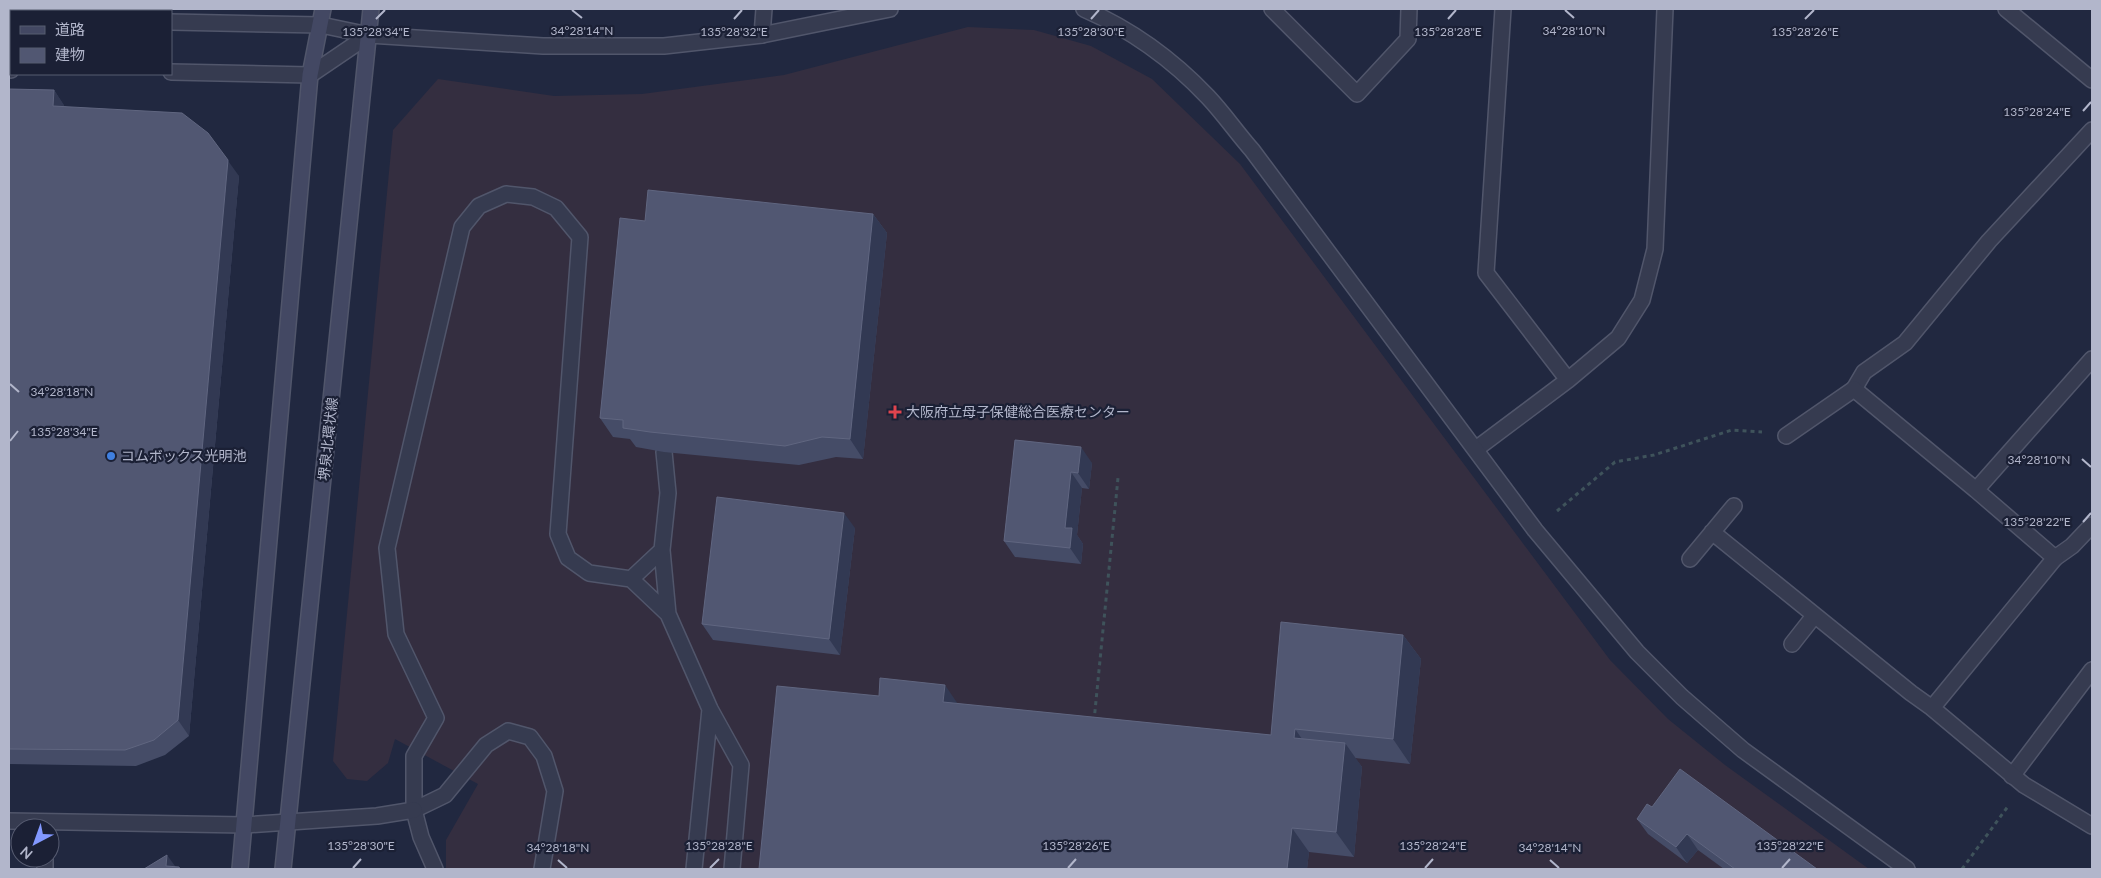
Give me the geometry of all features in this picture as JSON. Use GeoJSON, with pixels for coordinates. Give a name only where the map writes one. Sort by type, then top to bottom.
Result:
{"type":"FeatureCollection","features":[{"type":"Feature","properties":{"kind":"main road"},"geometry":{"type":"LineString","coordinates":[[240,869],[310,75],[323,9]]}},
{"type":"Feature","properties":{"kind":"main road","name":"堺泉北環状線"},"geometry":{"type":"LineString","coordinates":[[283,869],[371,9]]}},
{"type":"Feature","properties":{"kind":"street"},"geometry":{"type":"LineString","coordinates":[[762,35],[764,9]]}},
{"type":"Feature","properties":{"kind":"street"},"geometry":{"type":"LineString","coordinates":[[172,22],[321,25],[369,35],[543,46],[664,46],[762,35],[890,9]]}},
{"type":"Feature","properties":{"kind":"street"},"geometry":{"type":"LineString","coordinates":[[1084,9],[1132,34],[1152,48],[1208,97],[1258,158],[1535,530],[1637,652],[1682,697],[1743,750],[1906,869]]}},
{"type":"Feature","properties":{"kind":"street"},"geometry":{"type":"LineString","coordinates":[[1272,9],[1357,94],[1408,39],[1409,9]]}},
{"type":"Feature","properties":{"kind":"street"},"geometry":{"type":"LineString","coordinates":[[1503,9],[1486,273],[1568,380]]}},
{"type":"Feature","properties":{"kind":"street"},"geometry":{"type":"LineString","coordinates":[[1476,449],[1568,380],[1618,338],[1642,300],[1655,249],[1665,9]]}},
{"type":"Feature","properties":{"kind":"street"},"geometry":{"type":"LineString","coordinates":[[2006,9],[2092,80]]}},
{"type":"Feature","properties":{"kind":"street"},"geometry":{"type":"LineString","coordinates":[[172,72],[310,75],[369,35]]}},
{"type":"Feature","properties":{"kind":"street"},"geometry":{"type":"LineString","coordinates":[[1786,436],[1854,389],[1864,372],[1905,343],[1988,241],[2092,130]]}},
{"type":"Feature","properties":{"kind":"street"},"geometry":{"type":"LineString","coordinates":[[435,869],[421,838],[414,810],[414,756],[436,718],[396,634],[387,548],[462,227],[479,206],[506,194],[533,197],[556,208],[580,237],[558,534],[568,558],[589,573],[631,579],[668,614]]}},
{"type":"Feature","properties":{"kind":"street"},"geometry":{"type":"LineString","coordinates":[[1976,490],[2092,359]]}},
{"type":"Feature","properties":{"kind":"street"},"geometry":{"type":"LineString","coordinates":[[1854,389],[2055,558]]}},
{"type":"Feature","properties":{"kind":"street"},"geometry":{"type":"LineString","coordinates":[[664,452],[668,492],[662,550],[668,614],[710,709],[741,765],[732,869]]}},
{"type":"Feature","properties":{"kind":"street"},"geometry":{"type":"LineString","coordinates":[[1690,559],[1734,506]]}},
{"type":"Feature","properties":{"kind":"street"},"geometry":{"type":"LineString","coordinates":[[1932,708],[2055,558],[2072,546],[2092,525]]}},
{"type":"Feature","properties":{"kind":"street"},"geometry":{"type":"LineString","coordinates":[[1712,532],[1814,616],[1932,708],[2018,780],[2092,826]]}},
{"type":"Feature","properties":{"kind":"street"},"geometry":{"type":"LineString","coordinates":[[631,579],[662,550]]}},
{"type":"Feature","properties":{"kind":"street"},"geometry":{"type":"LineString","coordinates":[[1792,644],[1814,616]]}},
{"type":"Feature","properties":{"kind":"street"},"geometry":{"type":"LineString","coordinates":[[2018,780],[2092,670]]}},
{"type":"Feature","properties":{"kind":"street"},"geometry":{"type":"LineString","coordinates":[[694,869],[710,709]]}},
{"type":"Feature","properties":{"kind":"street"},"geometry":{"type":"LineString","coordinates":[[60,825],[245,825],[287,823],[349,816],[377,816],[414,810],[445,794],[486,745],[508,731],[530,737],[544,756],[555,791],[542,869]]}},
{"type":"Feature","properties":{"kind":"path"},"geometry":{"type":"LineString","coordinates":[[1557,511],[1615,462],[1654,455],[1732,430],[1768,432],[1786,436]]}},
{"type":"Feature","properties":{"kind":"path"},"geometry":{"type":"LineString","coordinates":[[1093,730],[1118,478]]}},
{"type":"Feature","properties":{"kind":"path"},"geometry":{"type":"LineString","coordinates":[[1962,869],[2018,780]]}},
{"type":"Feature","properties":{"kind":"shaded area","name":"大阪府立母子保健総合医療センター"},"geometry":{"type":"Polygon","coordinates":[[[968,27],[1034,30],[1091,46],[1152,79],[1240,164],[1610,660],[1668,719],[1725,765],[1869,869],[446,869],[446,840],[478,784],[395,739],[388,763],[367,781],[347,779],[333,761],[393,130],[438,79],[554,96],[642,94],[784,75],[968,27]]]}},
{"type":"Feature","properties":{"kind":"building","name":"コムボックス光明池"},"geometry":{"type":"Polygon","coordinates":[[[9,89],[54,90],[53,106],[182,113],[208,133],[228,160],[178,720],[154,740],[125,750],[9,749],[9,89]]]}},
{"type":"Feature","properties":{"kind":"building"},"geometry":{"type":"Polygon","coordinates":[[[648,190],[873,214],[850,439],[822,437],[785,446],[623,428],[623,420],[600,418],[620,218],[645,221],[648,190]]]}},
{"type":"Feature","properties":{"kind":"building"},"geometry":{"type":"Polygon","coordinates":[[[1015,440],[1081,447],[1078,473],[1071,472],[1065,528],[1072,528],[1070,548],[1004,541],[1015,440]]]}},
{"type":"Feature","properties":{"kind":"building"},"geometry":{"type":"Polygon","coordinates":[[[717,497],[844,513],[829,639],[702,624],[717,497]]]}},
{"type":"Feature","properties":{"kind":"building"},"geometry":{"type":"Polygon","coordinates":[[[1281,622],[1403,635],[1393,739],[1295,729],[1294,738],[1345,743],[1336,832],[1292,828],[1287,869],[759,869],[777,686],[879,696],[880,678],[945,685],[943,702],[1271,735],[1281,622]]]}},
{"type":"Feature","properties":{"kind":"building"},"geometry":{"type":"Polygon","coordinates":[[[1680,769],[1817,869],[1735,869],[1687,834],[1676,847],[1637,819],[1647,804],[1652,807],[1680,769]]]}},
{"type":"Feature","properties":{"kind":"building"},"geometry":{"type":"Polygon","coordinates":[[[167,855],[166,866],[179,867],[180,869],[144,869],[167,855]]]}},
{"type":"Feature","properties":{"kind":"place","name":"大阪府立母子保健総合医療センター"},"geometry":{"type":"Point","coordinates":[895,412]}},
{"type":"Feature","properties":{"kind":"place","name":"コムボックス光明池"},"geometry":{"type":"Point","coordinates":[111,456]}}]}
